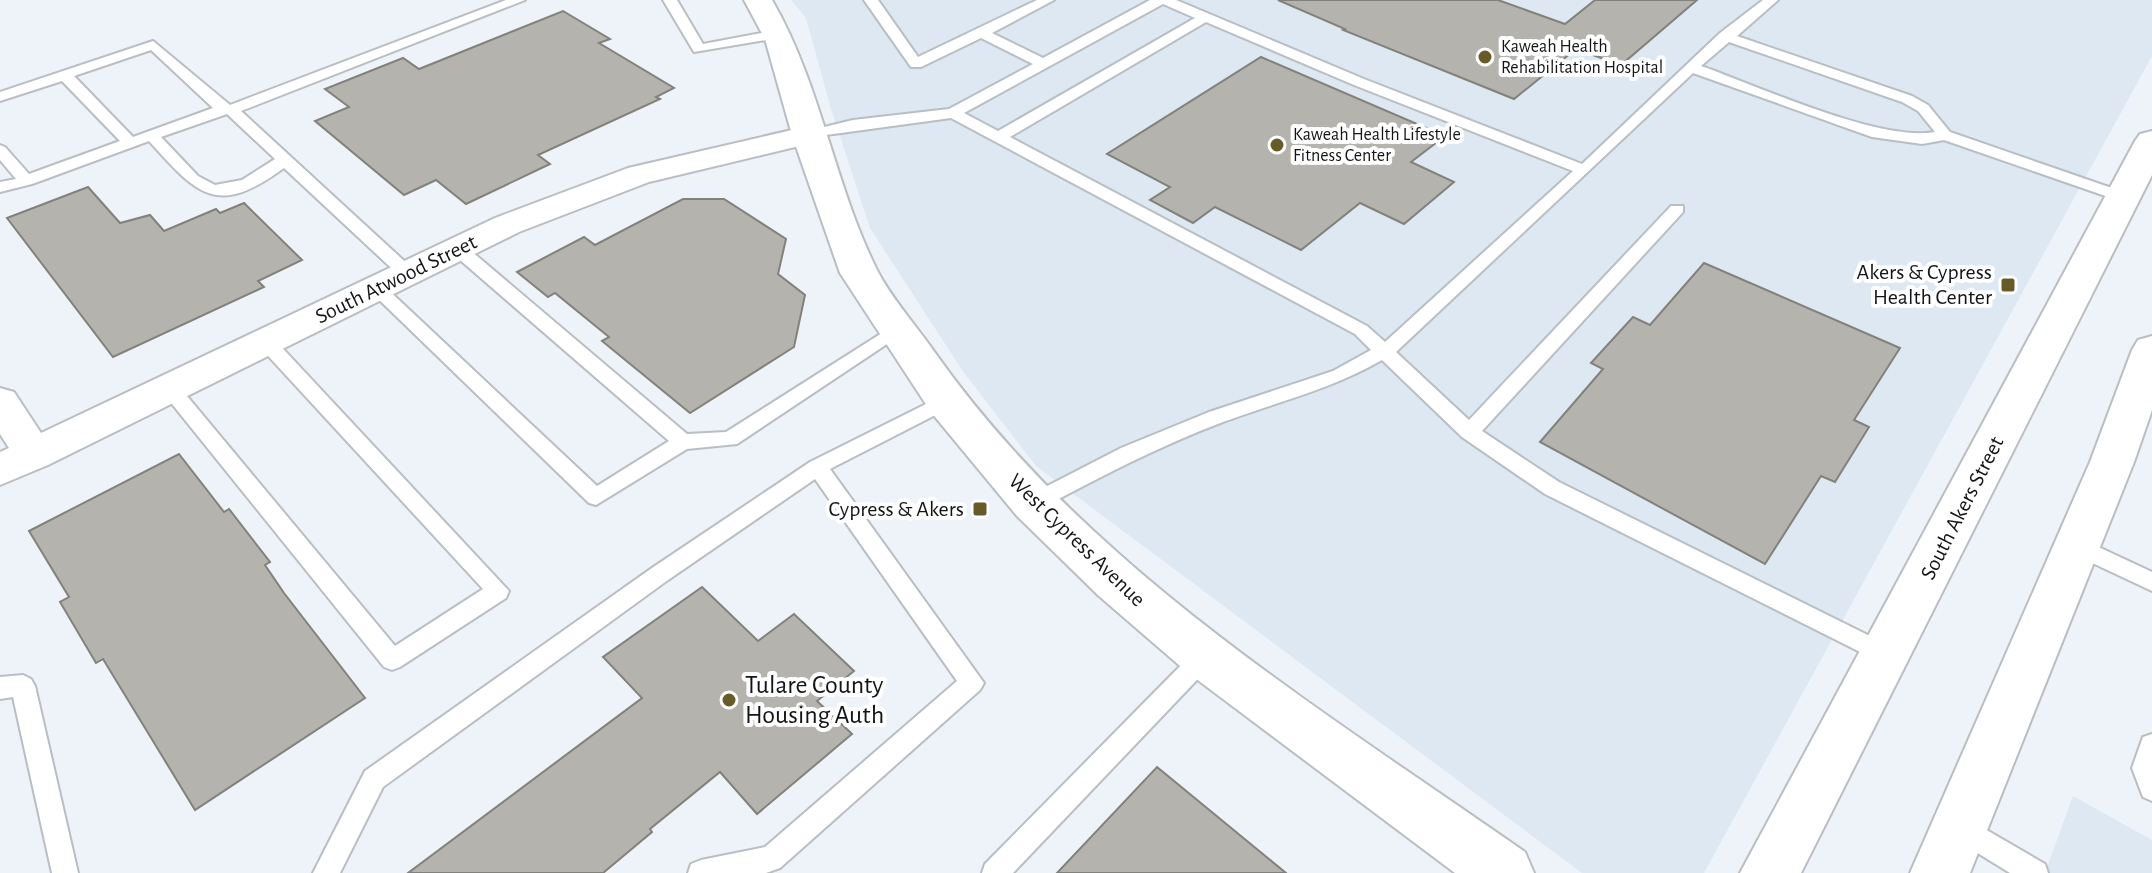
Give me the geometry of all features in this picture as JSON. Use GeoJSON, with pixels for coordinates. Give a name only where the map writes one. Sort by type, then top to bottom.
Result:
{"type":"FeatureCollection","features":[{"type":"Feature","properties":{"kind":"main road","name":"West Cypress Avenue"},"geometry":{"type":"LineString","coordinates":[[768,17],[859,273],[946,401],[1033,503],[1116,582],[1205,656],[1504,873]]}},
{"type":"Feature","properties":{"kind":"main road","name":"South Akers Street"},"geometry":{"type":"LineString","coordinates":[[1770,873],[2152,141]]}},
{"type":"Feature","properties":{"kind":"main road"},"geometry":{"type":"LineString","coordinates":[[1940,873],[2112,462],[2152,350]]}},
{"type":"Feature","properties":{"kind":"street","name":"South Atwood Street"},"geometry":{"type":"LineString","coordinates":[[17,462],[534,214],[639,175],[809,135]]}},
{"type":"Feature","properties":{"kind":"street"},"geometry":{"type":"LineString","coordinates":[[0,402],[17,462]]}},
{"type":"Feature","properties":{"kind":"lane"},"geometry":{"type":"LineString","coordinates":[[0,187],[26,181],[294,85],[518,0]]}},
{"type":"Feature","properties":{"kind":"lane"},"geometry":{"type":"LineString","coordinates":[[670,0],[699,49],[768,17]]}},
{"type":"Feature","properties":{"kind":"lane"},"geometry":{"type":"LineString","coordinates":[[871,0],[916,64],[1047,0]]}},
{"type":"Feature","properties":{"kind":"lane"},"geometry":{"type":"LineString","coordinates":[[809,135],[853,125],[953,113],[1162,0],[1359,82],[1584,170]]}},
{"type":"Feature","properties":{"kind":"lane"},"geometry":{"type":"LineString","coordinates":[[1033,503],[1128,453],[1216,417],[1340,376],[1384,351],[1584,170],[1725,36],[1771,0]]}},
{"type":"Feature","properties":{"kind":"lane"},"geometry":{"type":"LineString","coordinates":[[999,137],[1206,17]]}},
{"type":"Feature","properties":{"kind":"lane"},"geometry":{"type":"LineString","coordinates":[[981,33],[1044,64]]}},
{"type":"Feature","properties":{"kind":"lane"},"geometry":{"type":"LineString","coordinates":[[1725,36],[1907,99],[1923,108],[1945,135]]}},
{"type":"Feature","properties":{"kind":"lane"},"geometry":{"type":"LineString","coordinates":[[0,97],[153,45],[408,274]]}},
{"type":"Feature","properties":{"kind":"lane"},"geometry":{"type":"LineString","coordinates":[[294,85],[285,77],[331,59]]}},
{"type":"Feature","properties":{"kind":"lane"},"geometry":{"type":"LineString","coordinates":[[1691,67],[1877,134],[1922,139],[1945,135],[2123,197]]}},
{"type":"Feature","properties":{"kind":"lane"},"geometry":{"type":"LineString","coordinates":[[65,75],[130,143]]}},
{"type":"Feature","properties":{"kind":"lane"},"geometry":{"type":"LineString","coordinates":[[953,113],[1361,330],[1469,432],[1552,488],[1886,655]]}},
{"type":"Feature","properties":{"kind":"lane"},"geometry":{"type":"LineString","coordinates":[[152,136],[202,187],[216,190],[244,184],[269,173],[284,160]]}},
{"type":"Feature","properties":{"kind":"lane"},"geometry":{"type":"LineString","coordinates":[[0,150],[26,181]]}},
{"type":"Feature","properties":{"kind":"lane"},"geometry":{"type":"LineString","coordinates":[[1469,432],[1677,209]]}},
{"type":"Feature","properties":{"kind":"lane"},"geometry":{"type":"LineString","coordinates":[[458,249],[683,442]]}},
{"type":"Feature","properties":{"kind":"lane"},"geometry":{"type":"LineString","coordinates":[[377,289],[596,497],[683,442],[730,439],[899,330]]}},
{"type":"Feature","properties":{"kind":"lane"},"geometry":{"type":"LineString","coordinates":[[170,389],[392,660],[498,591],[266,342]]}},
{"type":"Feature","properties":{"kind":"lane"},"geometry":{"type":"LineString","coordinates":[[326,873],[374,779],[660,574],[817,467],[946,401]]}},
{"type":"Feature","properties":{"kind":"lane"},"geometry":{"type":"LineString","coordinates":[[701,873],[771,859],[972,683],[817,467]]}},
{"type":"Feature","properties":{"kind":"lane"},"geometry":{"type":"LineString","coordinates":[[2077,546],[2152,582]]}},
{"type":"Feature","properties":{"kind":"lane"},"geometry":{"type":"LineString","coordinates":[[995,873],[1205,656]]}},
{"type":"Feature","properties":{"kind":"lane"},"geometry":{"type":"LineString","coordinates":[[8,690],[62,872]]}},
{"type":"Feature","properties":{"kind":"lane"},"geometry":{"type":"LineString","coordinates":[[2152,745],[2145,768],[2152,789]]}},
{"type":"Feature","properties":{"kind":"lane"},"geometry":{"type":"LineString","coordinates":[[1959,827],[2035,873]]}},
{"type":"Feature","properties":{"kind":"shaded area"},"geometry":{"type":"Polygon","coordinates":[[[791,0],[2152,0],[2152,56],[1704,873],[1582,873],[1036,466],[962,370],[870,228],[831,109],[806,18],[791,0]]]}},
{"type":"Feature","properties":{"kind":"shaded area"},"geometry":{"type":"Polygon","coordinates":[[[2073,796],[2152,840],[2152,873],[2045,873],[2073,796]]]}},
{"type":"Feature","properties":{"kind":"building","name":"Kaweah Health Rehabilitation Hospital"},"geometry":{"type":"Polygon","coordinates":[[[1278,0],[1498,0],[1565,24],[1595,0],[1697,0],[1621,65],[1576,49],[1514,99],[1343,30],[1278,0]]]}},
{"type":"Feature","properties":{"kind":"building"},"geometry":{"type":"Polygon","coordinates":[[[563,11],[610,39],[599,43],[674,88],[656,97],[660,99],[538,155],[550,164],[466,204],[436,180],[404,195],[315,121],[349,107],[325,89],[403,58],[419,69],[563,11]]]}},
{"type":"Feature","properties":{"kind":"building","name":"Kaweah Health Lifestyle Fitness Center"},"geometry":{"type":"Polygon","coordinates":[[[1261,57],[1445,136],[1411,162],[1454,182],[1404,224],[1360,203],[1301,250],[1215,207],[1193,223],[1150,200],[1170,187],[1107,154],[1261,57]]]}},
{"type":"Feature","properties":{"kind":"building"},"geometry":{"type":"Polygon","coordinates":[[[88,187],[120,223],[150,215],[164,231],[216,209],[220,213],[244,203],[302,260],[258,281],[264,287],[113,357],[7,218],[88,187]]]}},
{"type":"Feature","properties":{"kind":"building"},"geometry":{"type":"Polygon","coordinates":[[[683,199],[724,199],[786,239],[778,274],[805,295],[794,347],[690,413],[602,341],[609,337],[555,293],[548,297],[517,272],[584,237],[595,245],[683,199]]]}},
{"type":"Feature","properties":{"kind":"building"},"geometry":{"type":"Polygon","coordinates":[[[1704,263],[1900,348],[1854,420],[1869,427],[1835,482],[1821,476],[1765,564],[1540,442],[1603,369],[1591,363],[1633,317],[1650,325],[1704,263]]]}},
{"type":"Feature","properties":{"kind":"building"},"geometry":{"type":"Polygon","coordinates":[[[179,454],[224,512],[229,509],[270,562],[265,565],[284,593],[365,698],[195,810],[103,659],[96,663],[60,602],[69,597],[29,531],[179,454]]]}},
{"type":"Feature","properties":{"kind":"building","name":"Tulare County Housing Auth"},"geometry":{"type":"Polygon","coordinates":[[[702,587],[758,641],[794,614],[854,671],[817,701],[852,734],[757,814],[720,772],[650,829],[652,832],[603,873],[408,873],[642,698],[603,657],[702,587]]]}},
{"type":"Feature","properties":{"kind":"building"},"geometry":{"type":"Polygon","coordinates":[[[1157,767],[1286,873],[1057,873],[1157,767]]]}},
{"type":"Feature","properties":{"kind":"place","name":"Kaweah Health Rehabilitation Hospital"},"geometry":{"type":"Point","coordinates":[1485,57]}},
{"type":"Feature","properties":{"kind":"place","name":"Kaweah Health Lifestyle Fitness Center"},"geometry":{"type":"Point","coordinates":[1277,145]}},
{"type":"Feature","properties":{"kind":"place","name":"Akers & Cypress Health Center"},"geometry":{"type":"Point","coordinates":[2008,285]}},
{"type":"Feature","properties":{"kind":"place","name":"Cypress & Akers"},"geometry":{"type":"Point","coordinates":[980,509]}},
{"type":"Feature","properties":{"kind":"place","name":"Tulare County Housing Auth"},"geometry":{"type":"Point","coordinates":[729,700]}}]}
